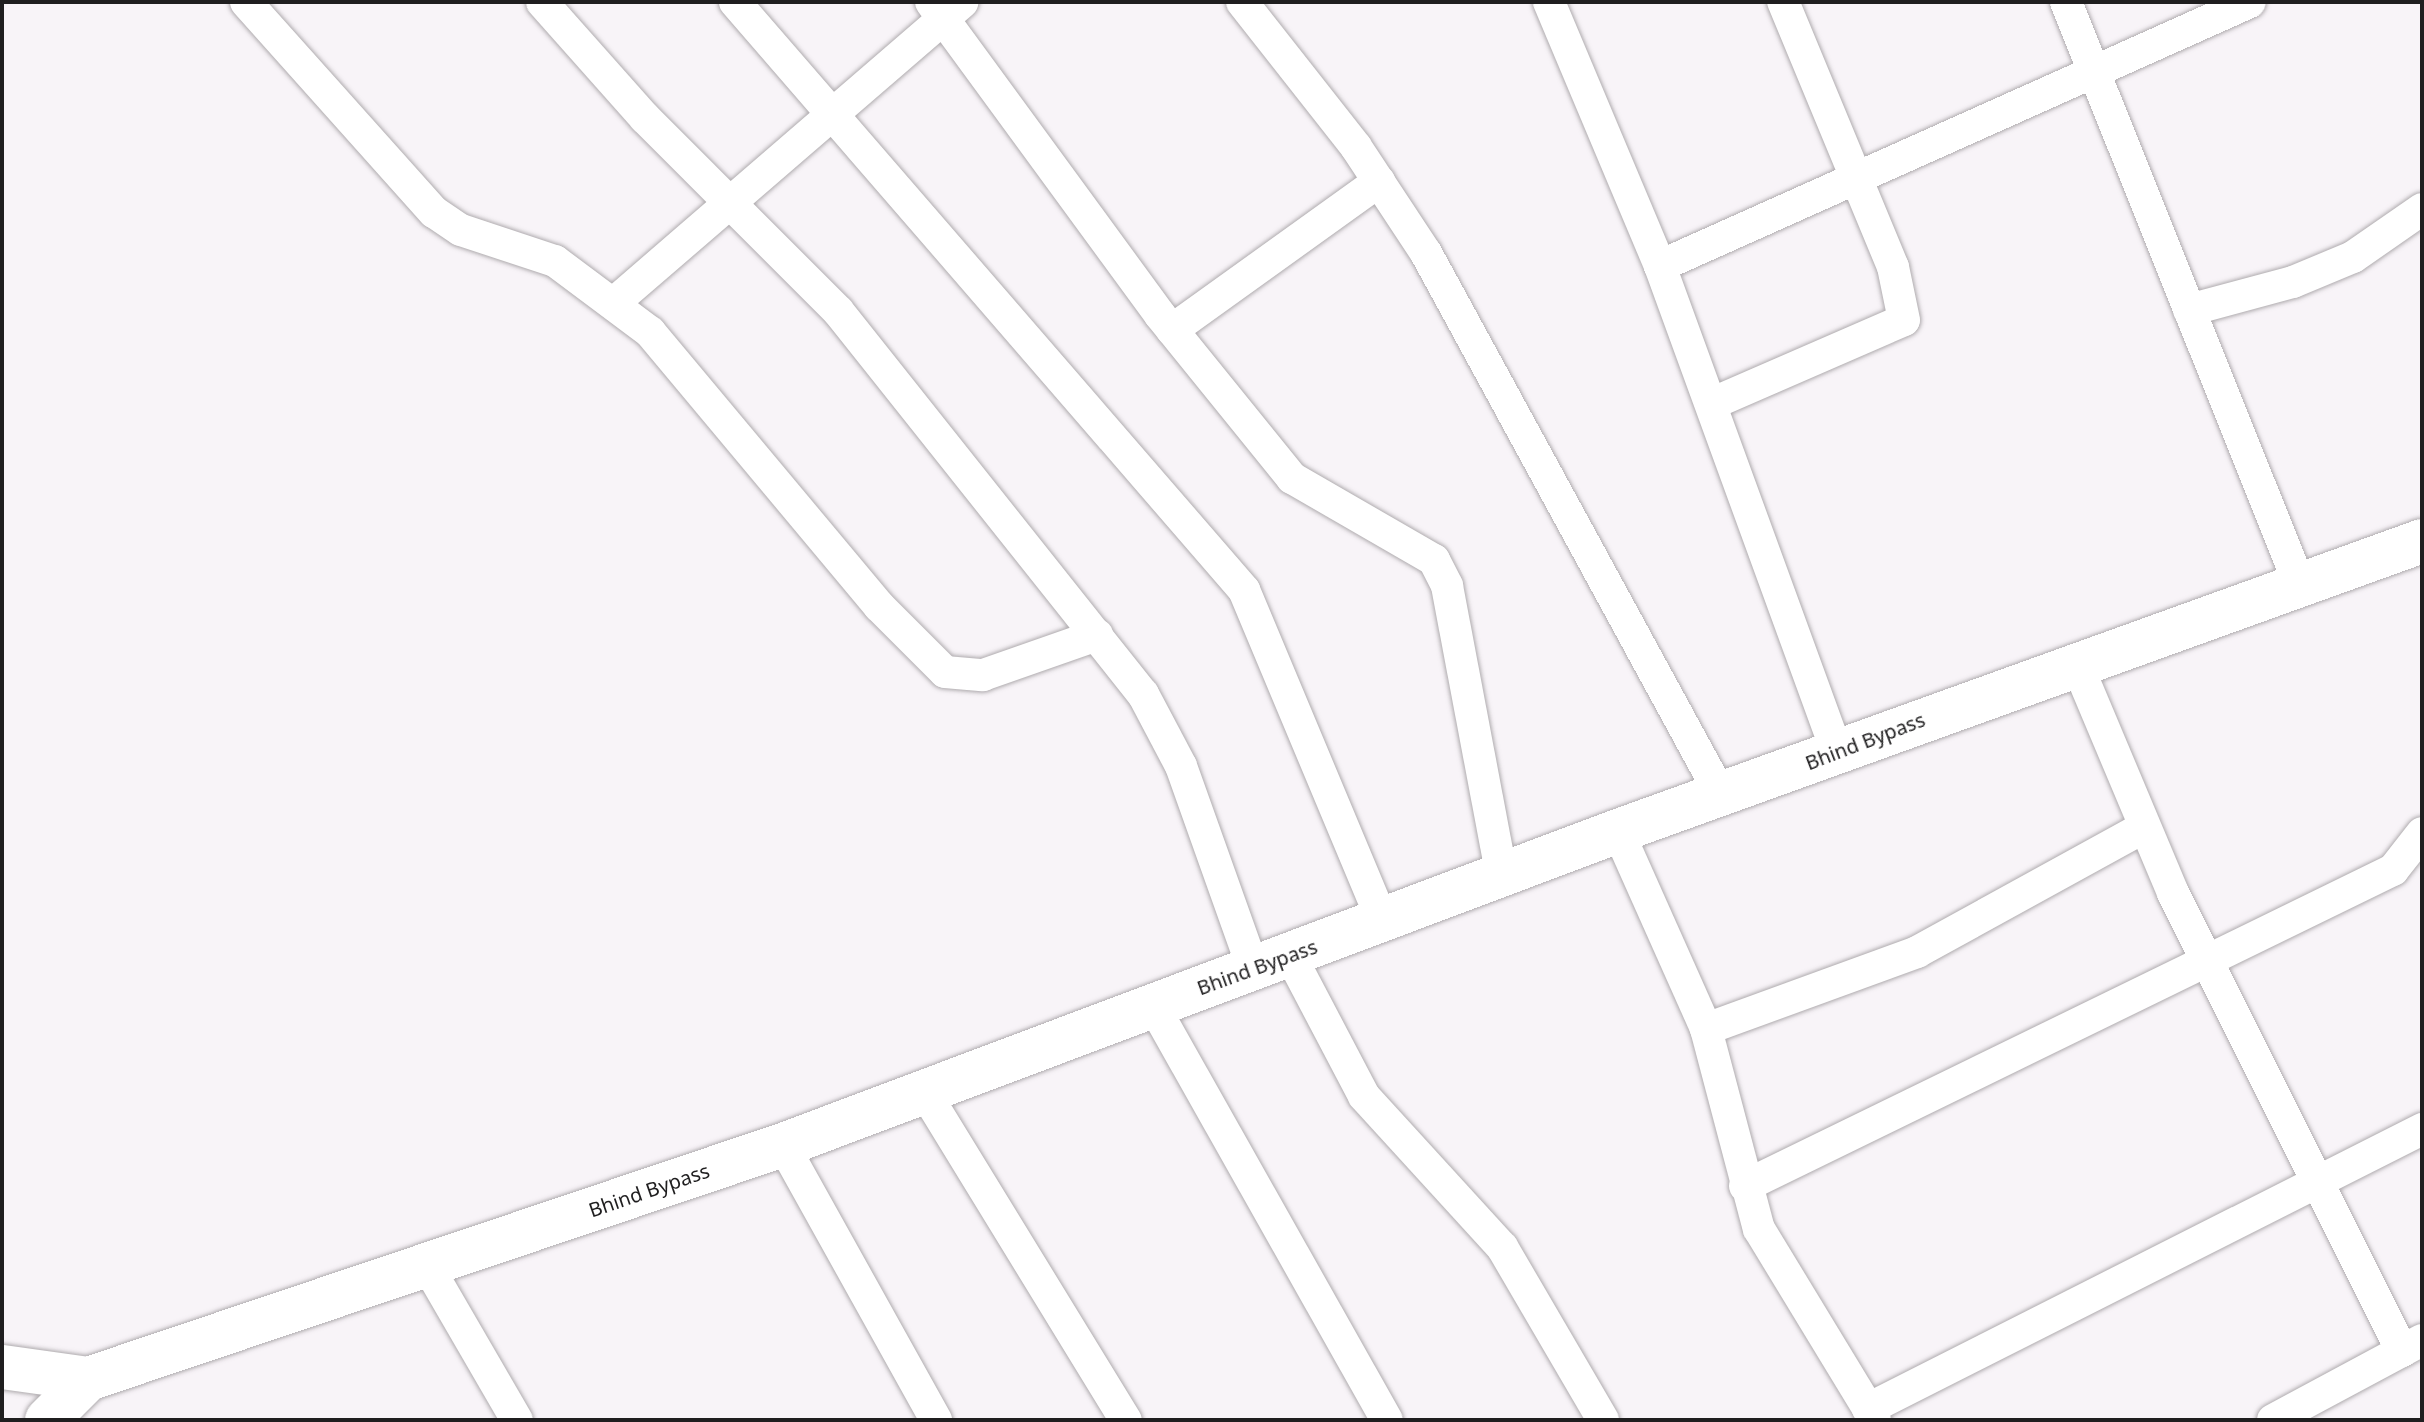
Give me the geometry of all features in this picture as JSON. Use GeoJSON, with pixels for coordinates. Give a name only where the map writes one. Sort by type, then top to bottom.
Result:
{"type":"FeatureCollection","features":[{"type":"Feature","properties":{"kind":"street"},"geometry":{"type":"LineString","coordinates":[[246,2],[434,212],[461,230],[555,261],[615,302],[695,381],[879,606],[945,672],[983,675],[1097,635]]}},
{"type":"Feature","properties":{"kind":"street"},"geometry":{"type":"LineString","coordinates":[[542,2],[838,311],[1143,694],[1181,766],[1272,961],[1364,1096],[1502,1247],[1603,1420]]}},
{"type":"Feature","properties":{"kind":"street"},"geometry":{"type":"LineString","coordinates":[[735,2],[1244,590],[1383,922]]}},
{"type":"Feature","properties":{"kind":"street"},"geometry":{"type":"LineString","coordinates":[[1242,2],[1379,181],[1626,610],[1721,795]]}},
{"type":"Feature","properties":{"kind":"street"},"geometry":{"type":"LineString","coordinates":[[1549,2],[1660,266],[1837,752]]}},
{"type":"Feature","properties":{"kind":"street"},"geometry":{"type":"LineString","coordinates":[[2066,2],[2299,583]]}},
{"type":"Feature","properties":{"kind":"street"},"geometry":{"type":"LineString","coordinates":[[1660,266],[1858,181],[2250,2]]}},
{"type":"Feature","properties":{"kind":"street"},"geometry":{"type":"LineString","coordinates":[[1711,404],[1904,320],[1903,294],[1787,3]]}},
{"type":"Feature","properties":{"kind":"street"},"geometry":{"type":"LineString","coordinates":[[615,302],[729,200],[832,114],[946,7],[1172,330],[1292,478],[1434,560],[1447,586],[1502,876]]}},
{"type":"Feature","properties":{"kind":"street"},"geometry":{"type":"LineString","coordinates":[[1172,330],[1379,181]]}},
{"type":"Feature","properties":{"kind":"street"},"geometry":{"type":"LineString","coordinates":[[2189,310],[2341,262],[2422,209]]}},
{"type":"Feature","properties":{"kind":"street","name":"Bhind Bypass"},"geometry":{"type":"LineString","coordinates":[[47,1420],[88,1379],[783,1145],[2076,662],[2422,541]]}},
{"type":"Feature","properties":{"kind":"street"},"geometry":{"type":"LineString","coordinates":[[2076,662],[2144,827],[2205,959],[2320,1181],[2412,1345],[2273,1420]]}},
{"type":"Feature","properties":{"kind":"street"},"geometry":{"type":"LineString","coordinates":[[1706,1029],[1917,952],[2144,827]]}},
{"type":"Feature","properties":{"kind":"street"},"geometry":{"type":"LineString","coordinates":[[1618,831],[1706,1029],[1745,1186],[1776,1264],[1872,1414],[2422,1129]]}},
{"type":"Feature","properties":{"kind":"street"},"geometry":{"type":"LineString","coordinates":[[1745,1186],[2205,959],[2393,870],[2422,833]]}},
{"type":"Feature","properties":{"kind":"street"},"geometry":{"type":"LineString","coordinates":[[1153,1005],[1387,1420]]}},
{"type":"Feature","properties":{"kind":"street"},"geometry":{"type":"LineString","coordinates":[[924,1091],[1126,1420]]}},
{"type":"Feature","properties":{"kind":"street"},"geometry":{"type":"LineString","coordinates":[[783,1145],[936,1420]]}},
{"type":"Feature","properties":{"kind":"street"},"geometry":{"type":"LineString","coordinates":[[427,1265],[517,1420]]}},
{"type":"Feature","properties":{"kind":"street","name":"Bhind Bypass"},"geometry":{"type":"LineString","coordinates":[[2,1367],[88,1379]]}}]}
